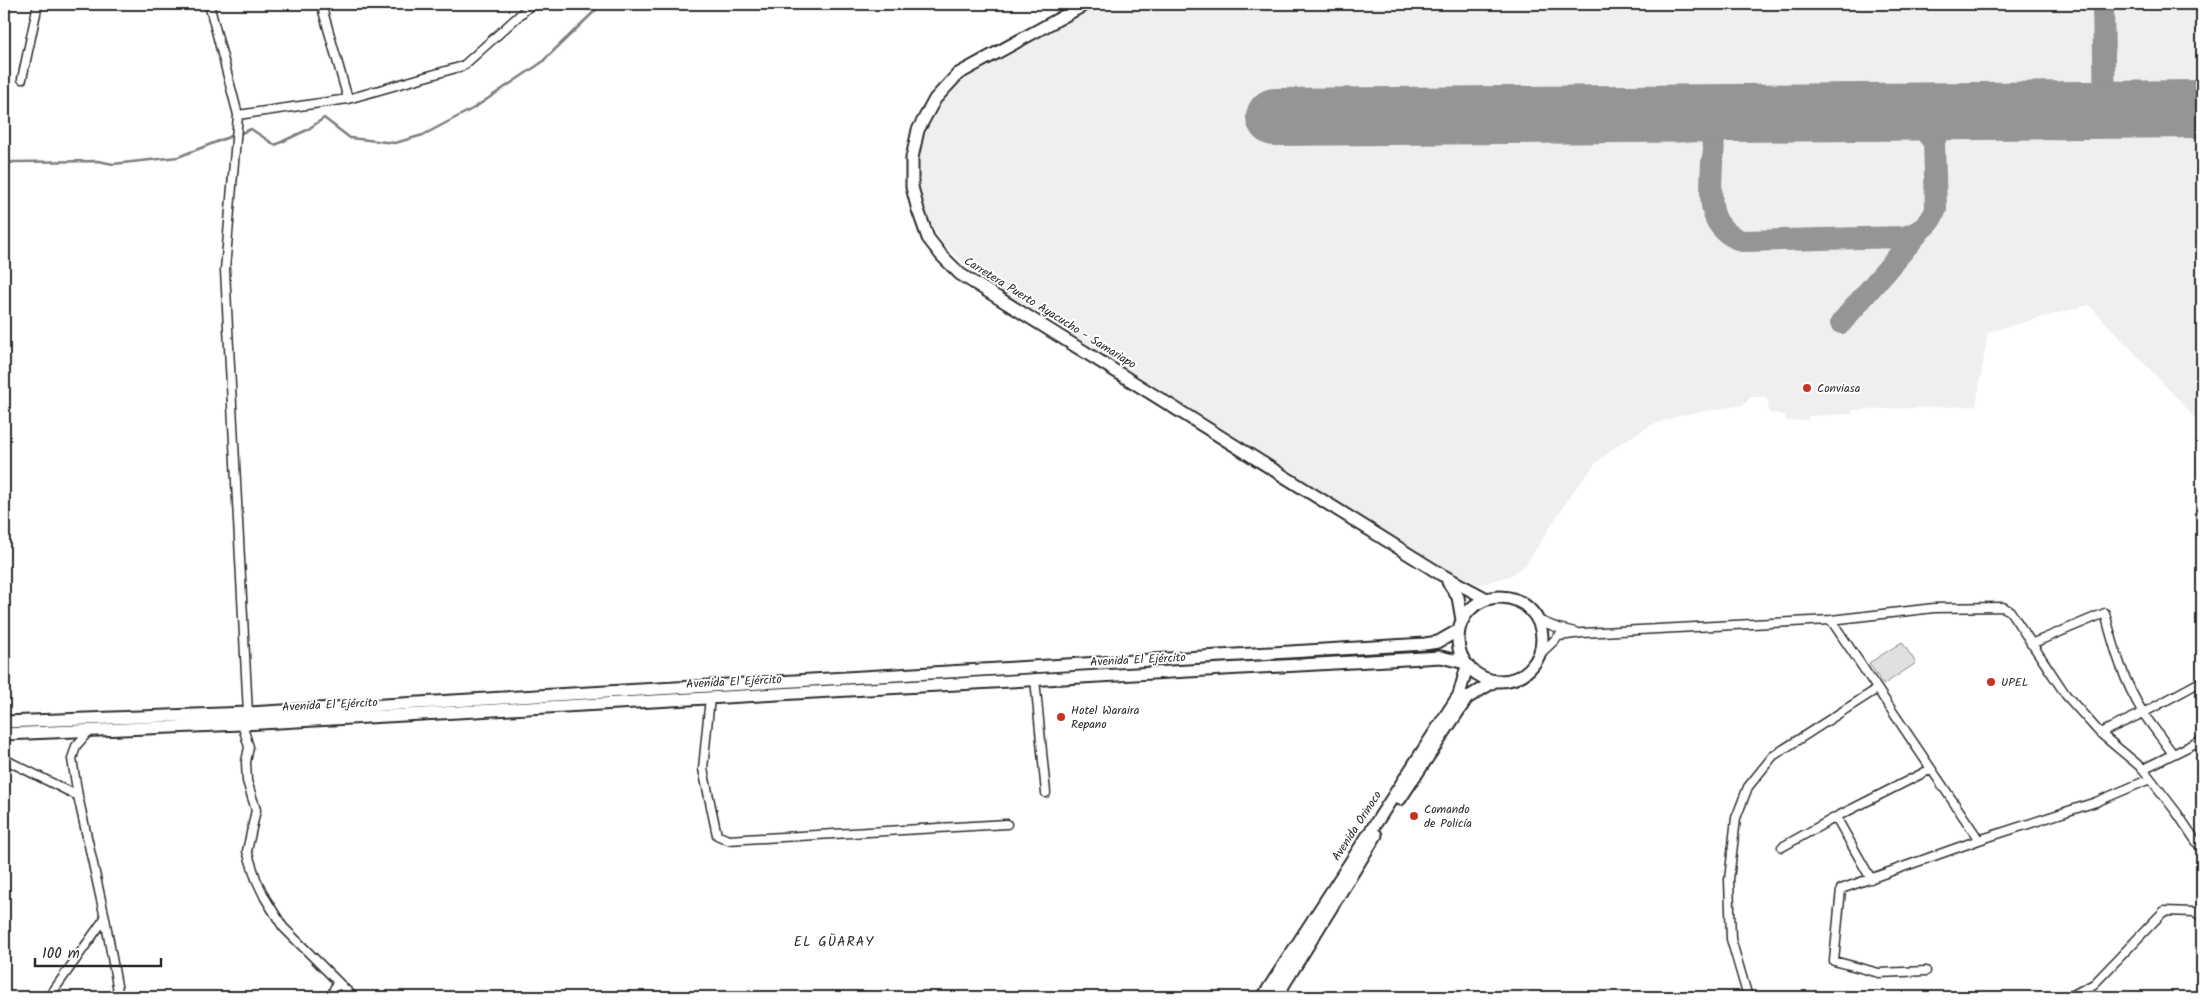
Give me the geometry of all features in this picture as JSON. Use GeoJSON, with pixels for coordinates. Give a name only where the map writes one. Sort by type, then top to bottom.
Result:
{"type":"FeatureCollection","features":[{"type":"Feature","properties":{"kind":"street"},"geometry":{"type":"LineString","coordinates":[[22,79],[38,4]]}},
{"type":"Feature","properties":{"kind":"street"},"geometry":{"type":"LineString","coordinates":[[209,4],[238,115],[225,270],[248,713]]}},
{"type":"Feature","properties":{"kind":"street"},"geometry":{"type":"LineString","coordinates":[[321,4],[348,100]]}},
{"type":"Feature","properties":{"kind":"street"},"geometry":{"type":"LineString","coordinates":[[238,115],[348,100],[463,66],[532,4]]}},
{"type":"Feature","properties":{"kind":"street","name":"Carretera Puerto Ayacucho - Samariapo"},"geometry":{"type":"LineString","coordinates":[[1086,4],[958,74],[935,100],[918,130],[912,158],[912,187],[928,238],[960,274],[1442,575],[1487,599]]}},
{"type":"Feature","properties":{"kind":"street","name":"Carretera Puerto Ayacucho - Samariapo"},"geometry":{"type":"LineString","coordinates":[[1442,575],[1455,590],[1458,597],[1461,625]]}},
{"type":"Feature","properties":{"kind":"street"},"geometry":{"type":"LineString","coordinates":[[1506,597],[1516,600],[1525,605],[1538,620],[1543,636],[1541,653],[1536,664],[1517,679],[1493,682],[1479,676],[1466,664],[1458,647],[1461,625],[1469,611],[1487,599],[1506,597]]}},
{"type":"Feature","properties":{"kind":"street"},"geometry":{"type":"LineString","coordinates":[[1541,653],[1559,636],[1582,633],[1831,620],[1918,609],[2002,607],[2010,611],[2066,695],[2100,734],[2143,769],[2177,813],[2202,850]]}},
{"type":"Feature","properties":{"kind":"street"},"geometry":{"type":"LineString","coordinates":[[2031,644],[2105,613],[2114,648],[2126,682],[2143,713],[2174,754]]}},
{"type":"Feature","properties":{"kind":"street"},"geometry":{"type":"LineString","coordinates":[[1538,620],[1558,628],[1582,633]]}},
{"type":"Feature","properties":{"kind":"street"},"geometry":{"type":"LineString","coordinates":[[1831,620],[1979,840]]}},
{"type":"Feature","properties":{"kind":"street","name":"Avenida El Ejército"},"geometry":{"type":"LineString","coordinates":[[4,722],[248,713],[1425,644],[1438,642],[1461,625]]}},
{"type":"Feature","properties":{"kind":"street","name":"Avenida El Ejército"},"geometry":{"type":"LineString","coordinates":[[4,734],[242,724],[1441,657],[1466,664]]}},
{"type":"Feature","properties":{"kind":"street","name":"Avenida Orinoco"},"geometry":{"type":"LineString","coordinates":[[1263,997],[1459,695],[1466,664]]}},
{"type":"Feature","properties":{"kind":"street"},"geometry":{"type":"LineString","coordinates":[[1035,679],[1046,793]]}},
{"type":"Feature","properties":{"kind":"street"},"geometry":{"type":"LineString","coordinates":[[2100,734],[2202,681]]}},
{"type":"Feature","properties":{"kind":"street","name":"Avenida Orinoco"},"geometry":{"type":"LineString","coordinates":[[1276,997],[1396,804],[1467,698],[1493,682]]}},
{"type":"Feature","properties":{"kind":"street"},"geometry":{"type":"LineString","coordinates":[[1748,997],[1731,939],[1729,880],[1736,818],[1748,787],[1773,756],[1877,689]]}},
{"type":"Feature","properties":{"kind":"street"},"geometry":{"type":"LineString","coordinates":[[710,697],[703,768],[716,835],[728,840],[1007,824]]}},
{"type":"Feature","properties":{"kind":"street"},"geometry":{"type":"LineString","coordinates":[[242,724],[249,746],[246,762],[248,781],[256,810],[247,851],[256,879],[283,927],[353,997]]}},
{"type":"Feature","properties":{"kind":"street"},"geometry":{"type":"LineString","coordinates":[[89,730],[76,746],[72,759],[78,796],[105,918],[119,997]]}},
{"type":"Feature","properties":{"kind":"street"},"geometry":{"type":"LineString","coordinates":[[2143,769],[2202,740]]}},
{"type":"Feature","properties":{"kind":"street"},"geometry":{"type":"LineString","coordinates":[[4,759],[78,796]]}},
{"type":"Feature","properties":{"kind":"street"},"geometry":{"type":"LineString","coordinates":[[1782,847],[1836,817],[1931,769]]}},
{"type":"Feature","properties":{"kind":"street"},"geometry":{"type":"LineString","coordinates":[[1926,971],[1879,973],[1834,961],[1842,889],[1979,840],[2096,802],[2150,779]]}},
{"type":"Feature","properties":{"kind":"street"},"geometry":{"type":"LineString","coordinates":[[1836,817],[1871,879]]}},
{"type":"Feature","properties":{"kind":"street"},"geometry":{"type":"LineString","coordinates":[[2069,997],[2094,984],[2164,911],[2195,912],[2202,917]]}},
{"type":"Feature","properties":{"kind":"street"},"geometry":{"type":"LineString","coordinates":[[49,997],[105,918]]}},
{"type":"Feature","properties":{"kind":"street"},"geometry":{"type":"LineString","coordinates":[[331,997],[338,982]]}},
{"type":"Feature","properties":{"kind":"shaded area"},"geometry":{"type":"Polygon","coordinates":[[[1098,4],[2202,4],[2202,427],[2180,401],[2089,305],[1988,332],[1976,406],[1853,410],[1852,414],[1808,416],[1808,420],[1786,421],[1785,415],[1769,413],[1767,397],[1751,397],[1743,405],[1682,415],[1649,426],[1618,445],[1597,462],[1572,493],[1527,563],[1512,575],[1479,585],[1441,567],[976,274],[942,243],[927,216],[919,183],[918,152],[926,121],[941,98],[968,75],[1098,4]]]}},
{"type":"Feature","properties":{"kind":"shaded area"},"geometry":{"type":"Polygon","coordinates":[[[1902,642],[1916,663],[1883,685],[1869,663],[1902,642]]]}},
{"type":"Feature","properties":{"kind":"waterway"},"geometry":{"type":"LineString","coordinates":[[239,134],[251,129],[275,145],[307,130],[324,118],[350,138],[395,143],[423,135],[474,108],[541,63],[602,4]]}},
{"type":"Feature","properties":{"kind":"waterway"},"geometry":{"type":"LineString","coordinates":[[4,166],[13,162],[98,161],[113,164],[178,157],[234,135]]}},
{"type":"Feature","properties":{"kind":"taxiway"},"geometry":{"type":"LineString","coordinates":[[2103,4],[2105,110]]}},
{"type":"Feature","properties":{"kind":"taxiway"},"geometry":{"type":"LineString","coordinates":[[1899,111],[1919,124],[1934,142]]}},
{"type":"Feature","properties":{"kind":"taxiway"},"geometry":{"type":"LineString","coordinates":[[1683,113],[1709,133],[1714,147],[1711,199],[1716,219],[1730,235],[1742,241],[1904,237],[1915,233],[1927,224],[1936,209],[1934,142],[1943,125],[1957,112]]}},
{"type":"Feature","properties":{"kind":"taxiway"},"geometry":{"type":"LineString","coordinates":[[1713,142],[1725,125],[1742,113]]}},
{"type":"Feature","properties":{"kind":"taxiway"},"geometry":{"type":"LineString","coordinates":[[1841,323],[1919,232]]}},
{"type":"Feature","properties":{"kind":"runway"},"geometry":{"type":"LineString","coordinates":[[1275,117],[2202,109]]}},
{"type":"Feature","properties":{"kind":"place","name":"Conviasa"},"geometry":{"type":"Point","coordinates":[1807,388]}},
{"type":"Feature","properties":{"kind":"place","name":"UPEL"},"geometry":{"type":"Point","coordinates":[1991,682]}},
{"type":"Feature","properties":{"kind":"place","name":"Hotel Waraira Repano"},"geometry":{"type":"Point","coordinates":[1061,717]}},
{"type":"Feature","properties":{"kind":"place","name":"Comando de Policía"},"geometry":{"type":"Point","coordinates":[1414,816]}},
{"type":"Feature","properties":{"kind":"district","name":"EL GÜARAY"},"geometry":{"type":"Point","coordinates":[834,942]}}]}
